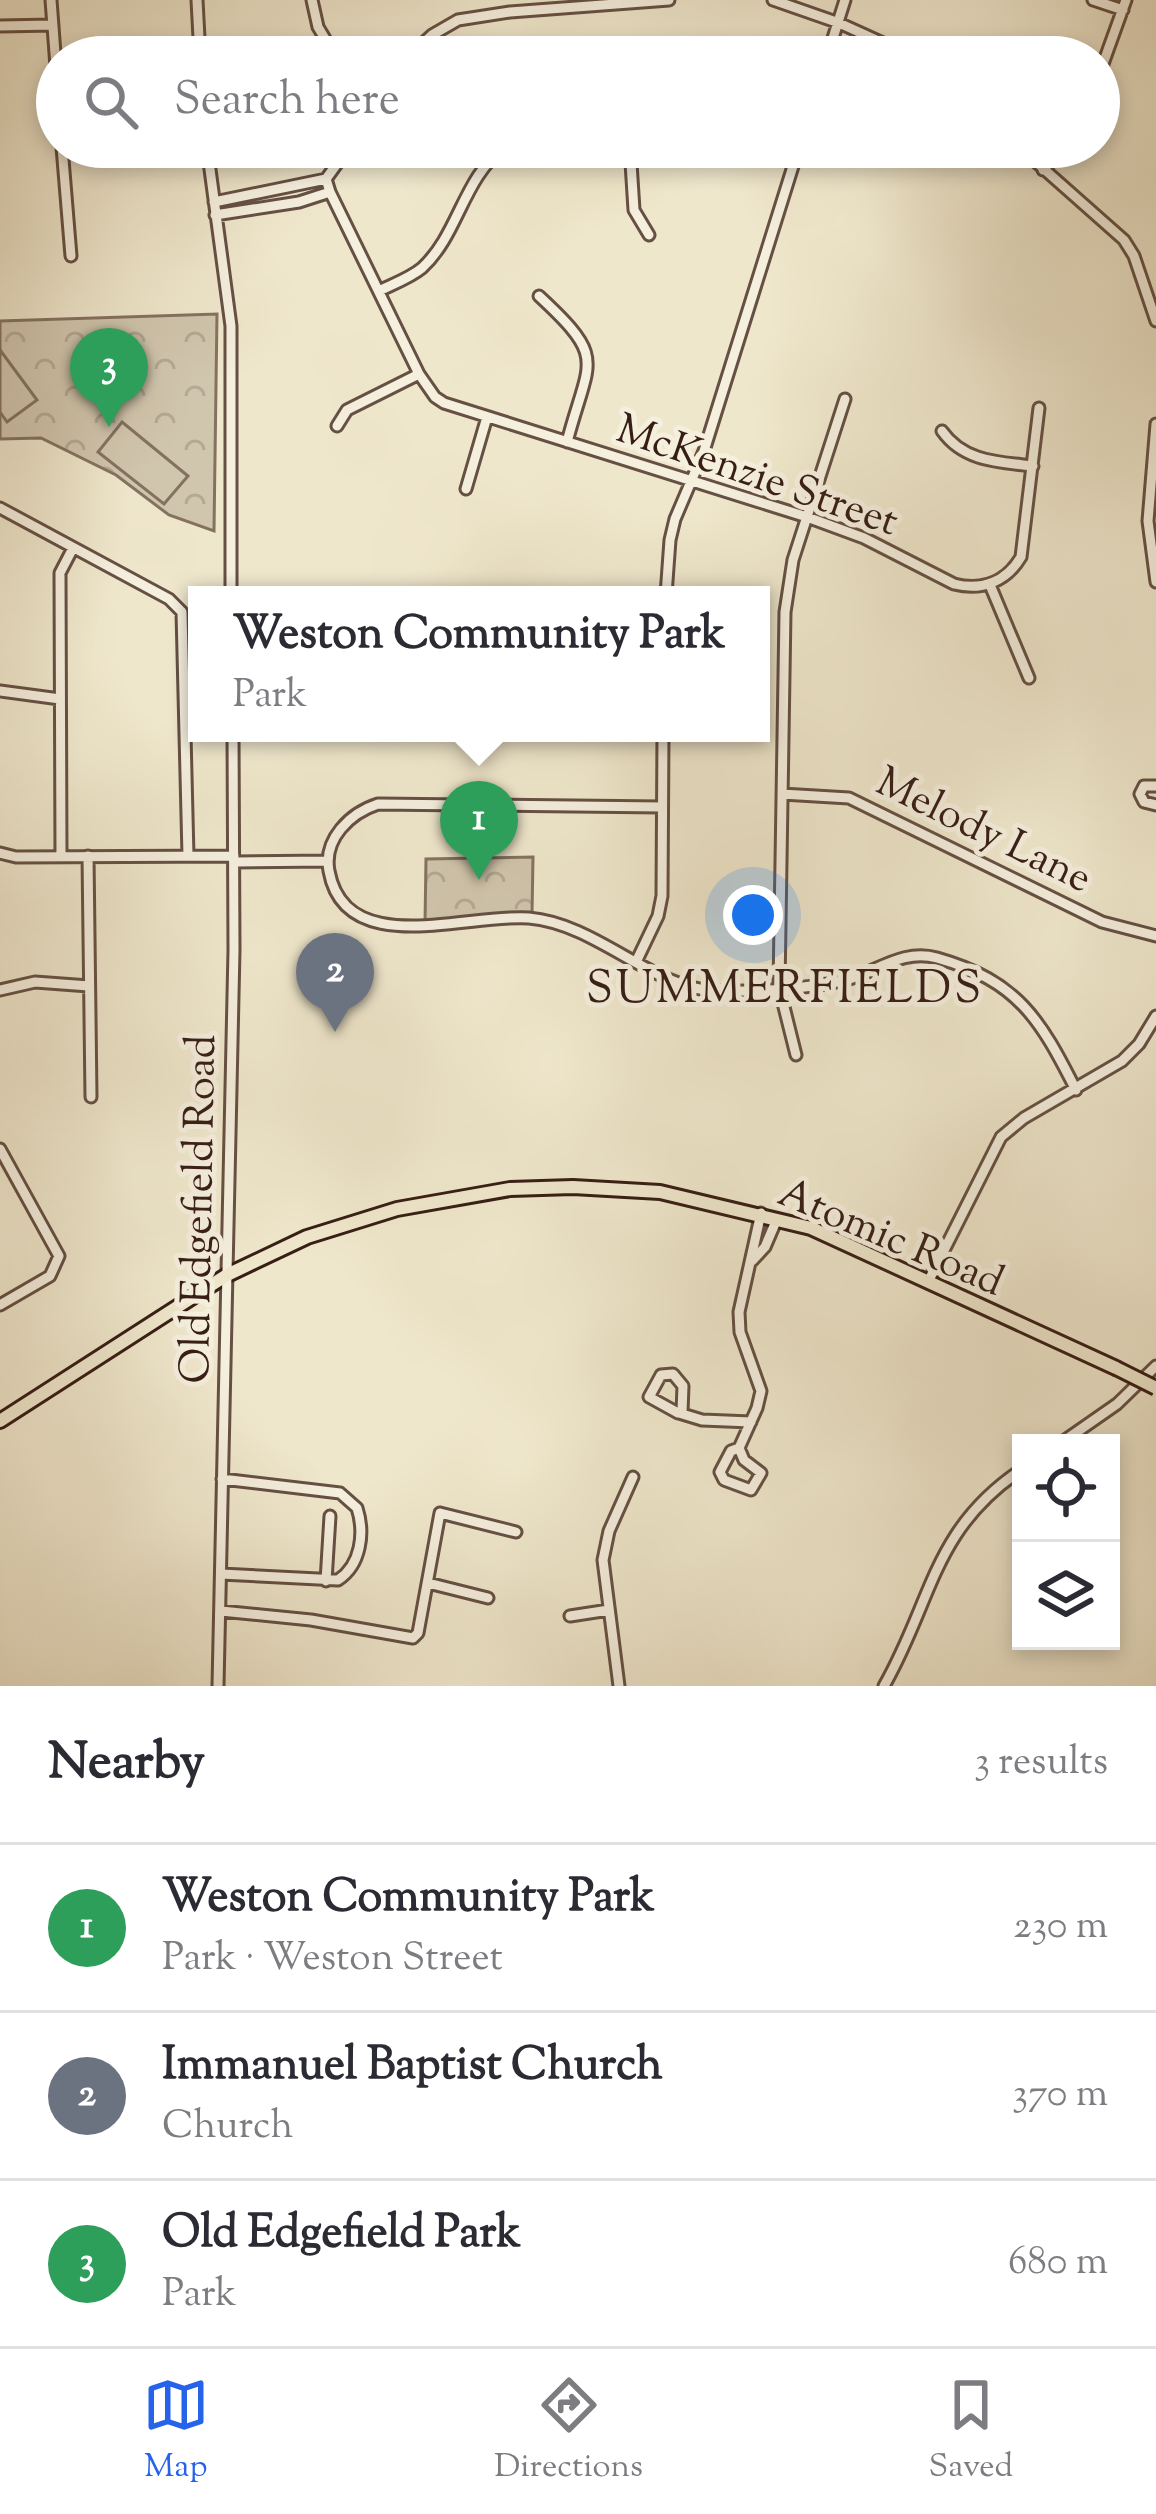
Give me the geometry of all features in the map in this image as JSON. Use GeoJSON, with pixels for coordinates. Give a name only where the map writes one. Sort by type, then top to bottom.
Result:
{"type":"FeatureCollection","features":[{"type":"Feature","properties":{"kind":"main road","name":"Atomic Road"},"geometry":{"type":"LineString","coordinates":[[0,1421],[227,1275],[307,1237],[349,1222],[488,1191],[628,1189],[675,1194],[811,1228],[1156,1388]]}},
{"type":"Feature","properties":{"kind":"street"},"geometry":{"type":"LineString","coordinates":[[51,0],[53,36]]}},
{"type":"Feature","properties":{"kind":"street"},"geometry":{"type":"LineString","coordinates":[[196,0],[199,36]]}},
{"type":"Feature","properties":{"kind":"street"},"geometry":{"type":"LineString","coordinates":[[312,0],[323,36]]}},
{"type":"Feature","properties":{"kind":"street"},"geometry":{"type":"LineString","coordinates":[[431,36],[458,20],[510,12],[669,0]]}},
{"type":"Feature","properties":{"kind":"street"},"geometry":{"type":"LineString","coordinates":[[773,0],[868,36]]}},
{"type":"Feature","properties":{"kind":"street"},"geometry":{"type":"LineString","coordinates":[[834,36],[845,0]]}},
{"type":"Feature","properties":{"kind":"street"},"geometry":{"type":"LineString","coordinates":[[1093,0],[1125,5],[1113,36]]}},
{"type":"Feature","properties":{"kind":"street"},"geometry":{"type":"LineString","coordinates":[[0,26],[52,25]]}},
{"type":"Feature","properties":{"kind":"street"},"geometry":{"type":"LineString","coordinates":[[64,168],[71,256]]}},
{"type":"Feature","properties":{"kind":"street"},"geometry":{"type":"LineString","coordinates":[[210,168],[231,326],[232,586]]}},
{"type":"Feature","properties":{"kind":"street"},"geometry":{"type":"LineString","coordinates":[[214,202],[326,179],[334,168]]}},
{"type":"Feature","properties":{"kind":"street"},"geometry":{"type":"LineString","coordinates":[[379,291],[428,261],[483,168]]}},
{"type":"Feature","properties":{"kind":"street"},"geometry":{"type":"LineString","coordinates":[[631,168],[634,210],[649,235]]}},
{"type":"Feature","properties":{"kind":"street"},"geometry":{"type":"LineString","coordinates":[[667,586],[670,540],[792,168]]}},
{"type":"Feature","properties":{"kind":"street"},"geometry":{"type":"LineString","coordinates":[[1043,170],[1124,240],[1155,313]]}},
{"type":"Feature","properties":{"kind":"street","name":"McKenzie Street"},"geometry":{"type":"LineString","coordinates":[[326,179],[419,374],[439,400],[807,517],[864,538],[954,584],[989,585]]}},
{"type":"Feature","properties":{"kind":"street"},"geometry":{"type":"LineString","coordinates":[[215,215],[299,202],[330,192]]}},
{"type":"Feature","properties":{"kind":"street"},"geometry":{"type":"LineString","coordinates":[[539,296],[580,334],[588,353],[567,442]]}},
{"type":"Feature","properties":{"kind":"street"},"geometry":{"type":"LineString","coordinates":[[338,426],[347,410],[419,374]]}},
{"type":"Feature","properties":{"kind":"street"},"geometry":{"type":"LineString","coordinates":[[796,1055],[779,987],[786,601],[793,560],[845,399]]}},
{"type":"Feature","properties":{"kind":"street"},"geometry":{"type":"LineString","coordinates":[[1029,678],[989,585],[1014,568],[1021,557],[1039,408]]}},
{"type":"Feature","properties":{"kind":"street"},"geometry":{"type":"LineString","coordinates":[[466,489],[487,417]]}},
{"type":"Feature","properties":{"kind":"street"},"geometry":{"type":"LineString","coordinates":[[1156,424],[1148,521],[1156,582]]}},
{"type":"Feature","properties":{"kind":"street"},"geometry":{"type":"LineString","coordinates":[[942,431],[958,448],[979,459],[1033,466]]}},
{"type":"Feature","properties":{"kind":"street"},"geometry":{"type":"LineString","coordinates":[[0,508],[170,599],[185,618],[188,856]]}},
{"type":"Feature","properties":{"kind":"street"},"geometry":{"type":"LineString","coordinates":[[61,856],[60,573],[74,548]]}},
{"type":"Feature","properties":{"kind":"street"},"geometry":{"type":"LineString","coordinates":[[0,691],[59,699]]}},
{"type":"Feature","properties":{"kind":"street","name":"Old Edgefield Road"},"geometry":{"type":"LineString","coordinates":[[218,1686],[234,859],[232,742]]}},
{"type":"Feature","properties":{"kind":"street"},"geometry":{"type":"LineString","coordinates":[[637,960],[662,896],[663,742]]}},
{"type":"Feature","properties":{"kind":"street"},"geometry":{"type":"LineString","coordinates":[[1156,786],[1144,786],[1140,794],[1144,802],[1156,805]]}},
{"type":"Feature","properties":{"kind":"street","name":"Melody Lane"},"geometry":{"type":"LineString","coordinates":[[782,794],[849,798],[1102,922],[1156,937]]}},
{"type":"Feature","properties":{"kind":"street"},"geometry":{"type":"LineString","coordinates":[[662,807],[386,802],[349,820],[335,838],[327,861],[338,896],[350,910],[373,923],[409,926],[537,919],[583,932],[702,990],[850,980],[910,956],[936,958],[1007,988],[1046,1032],[1076,1090]]}},
{"type":"Feature","properties":{"kind":"street"},"geometry":{"type":"LineString","coordinates":[[0,853],[16,857],[327,861]]}},
{"type":"Feature","properties":{"kind":"street"},"geometry":{"type":"LineString","coordinates":[[88,856],[91,1097]]}},
{"type":"Feature","properties":{"kind":"street"},"geometry":{"type":"LineString","coordinates":[[0,990],[34,982],[89,986]]}},
{"type":"Feature","properties":{"kind":"street"},"geometry":{"type":"LineString","coordinates":[[928,1282],[1001,1137],[1131,1053],[1156,1016]]}},
{"type":"Feature","properties":{"kind":"street"},"geometry":{"type":"LineString","coordinates":[[0,1148],[59,1256],[50,1276],[0,1305]]}},
{"type":"Feature","properties":{"kind":"street"},"geometry":{"type":"LineString","coordinates":[[739,1448],[744,1460],[761,1473],[757,1487],[751,1490],[721,1475],[760,1400],[760,1383],[741,1338],[739,1312],[760,1214]]}},
{"type":"Feature","properties":{"kind":"street"},"geometry":{"type":"LineString","coordinates":[[750,1266],[777,1219]]}},
{"type":"Feature","properties":{"kind":"street"},"geometry":{"type":"LineString","coordinates":[[1074,1434],[1117,1404],[1156,1366]]}},
{"type":"Feature","properties":{"kind":"street"},"geometry":{"type":"LineString","coordinates":[[678,1413],[682,1412],[682,1386],[675,1375],[664,1374],[652,1385],[649,1397],[678,1413],[702,1420],[751,1422]]}},
{"type":"Feature","properties":{"kind":"street"},"geometry":{"type":"LineString","coordinates":[[620,1686],[604,1550],[633,1477]]}},
{"type":"Feature","properties":{"kind":"street"},"geometry":{"type":"LineString","coordinates":[[884,1686],[954,1534],[981,1500],[1012,1477]]}},
{"type":"Feature","properties":{"kind":"street"},"geometry":{"type":"LineString","coordinates":[[221,1574],[326,1581],[347,1575],[357,1555],[361,1519],[350,1499],[320,1490],[222,1479]]}},
{"type":"Feature","properties":{"kind":"street"},"geometry":{"type":"LineString","coordinates":[[220,1611],[311,1620],[413,1638],[418,1633],[440,1514],[516,1532]]}},
{"type":"Feature","properties":{"kind":"street"},"geometry":{"type":"LineString","coordinates":[[326,1581],[330,1516]]}},
{"type":"Feature","properties":{"kind":"street"},"geometry":{"type":"LineString","coordinates":[[428,1583],[488,1598]]}},
{"type":"Feature","properties":{"kind":"street"},"geometry":{"type":"LineString","coordinates":[[570,1616],[609,1610]]}},
{"type":"Feature","properties":{"kind":"green space"},"geometry":{"type":"Polygon","coordinates":[[[217,314],[214,531],[169,515],[116,475],[41,438],[0,439],[0,321],[217,314]]]}},
{"type":"Feature","properties":{"kind":"green space"},"geometry":{"type":"Polygon","coordinates":[[[0,350],[37,400],[7,422],[0,412],[0,350]]]}},
{"type":"Feature","properties":{"kind":"green space"},"geometry":{"type":"Polygon","coordinates":[[[122,422],[188,476],[164,504],[98,452],[122,422]]]}},
{"type":"Feature","properties":{"kind":"green space"},"geometry":{"type":"Polygon","coordinates":[[[533,857],[532,915],[425,924],[426,859],[533,857]]]}},
{"type":"Feature","properties":{"kind":"place","name":"Old Edgefield Park"},"geometry":{"type":"Point","coordinates":[109,427]}},
{"type":"Feature","properties":{"kind":"place","name":"Weston Community Park"},"geometry":{"type":"Point","coordinates":[479,880]}},
{"type":"Feature","properties":{"kind":"place","name":"Immanuel Baptist Church"},"geometry":{"type":"Point","coordinates":[335,1032]}},
{"type":"Feature","properties":{"kind":"district","name":"SUMMERFIELDS"},"geometry":{"type":"Point","coordinates":[785,986]}}]}
